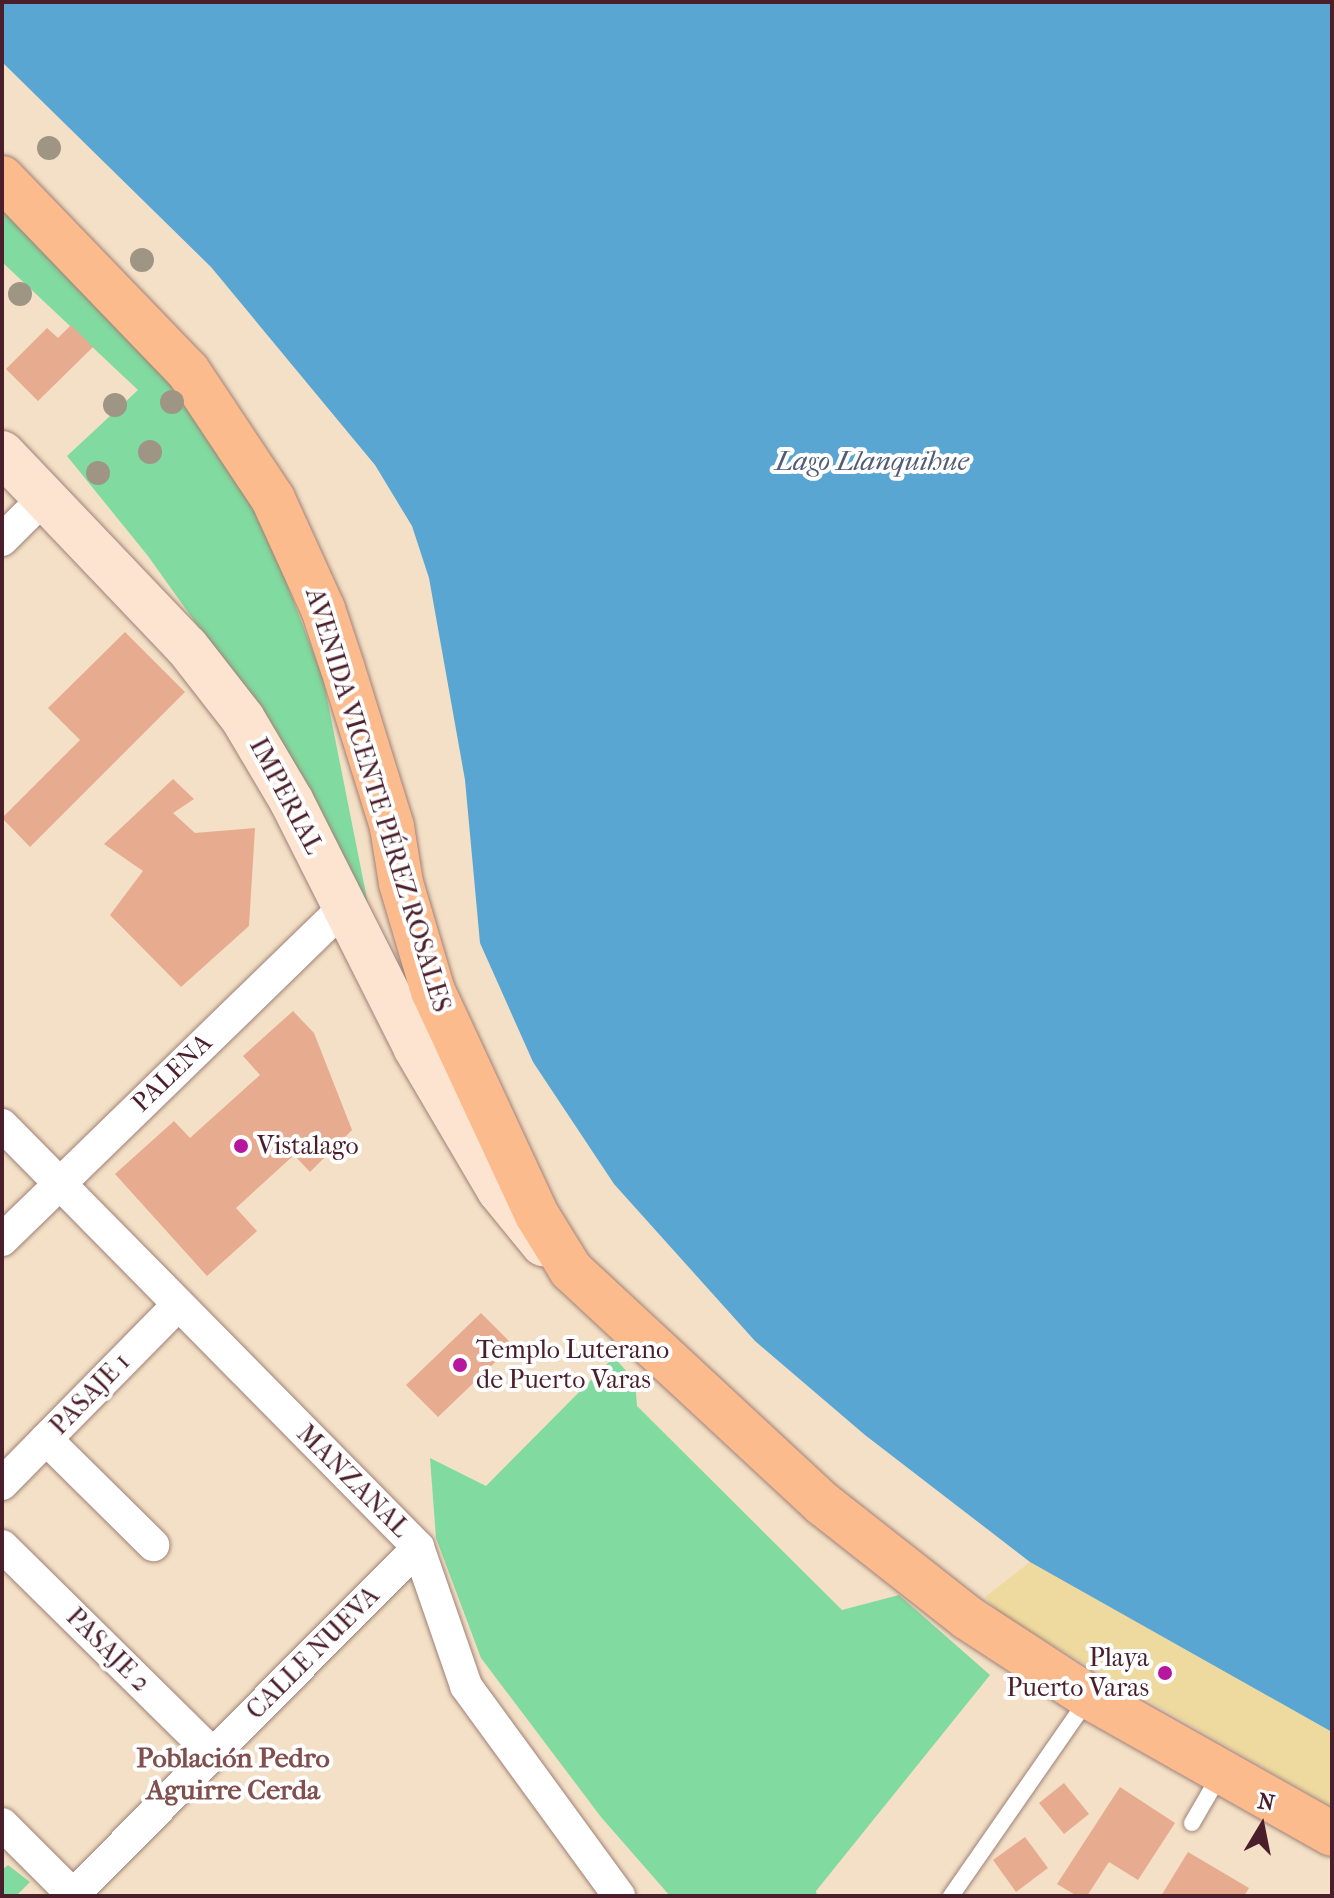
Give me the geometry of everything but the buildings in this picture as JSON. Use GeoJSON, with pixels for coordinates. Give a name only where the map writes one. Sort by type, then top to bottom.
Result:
{"type":"FeatureCollection","features":[{"type":"Feature","properties":{"kind":"main road","name":"AVENIDA VICENTE PÉREZ ROSALES"},"geometry":{"type":"LineString","coordinates":[[2,178],[188,371],[273,499],[323,609],[392,827],[415,937],[443,1017],[537,1215]]}},
{"type":"Feature","properties":{"kind":"main road","name":"AVENIDA VICENTE PÉREZ ROSALES"},"geometry":{"type":"LineString","coordinates":[[478,1092],[581,1272],[823,1504],[894,1563],[1089,1697],[1332,1834]]}},
{"type":"Feature","properties":{"kind":"street","name":"IMPERIAL"},"geometry":{"type":"LineString","coordinates":[[2,453],[187,647],[243,719],[292,802],[415,1047],[499,1190],[525,1227],[581,1272]]}},
{"type":"Feature","properties":{"kind":"street"},"geometry":{"type":"LineString","coordinates":[[2,540],[45,497]]}},
{"type":"Feature","properties":{"kind":"street","name":"PALENA"},"geometry":{"type":"LineString","coordinates":[[2,1240],[58,1182],[343,908]]}},
{"type":"Feature","properties":{"kind":"street","name":"MANZANAL"},"geometry":{"type":"LineString","coordinates":[[2,1125],[418,1547],[466,1686],[619,1896]]}},
{"type":"Feature","properties":{"kind":"street","name":"IMPERIAL"},"geometry":{"type":"LineString","coordinates":[[499,1190],[537,1215],[581,1272]]}},
{"type":"Feature","properties":{"kind":"street","name":"PASAJE 1"},"geometry":{"type":"LineString","coordinates":[[2,1484],[178,1305]]}},
{"type":"Feature","properties":{"kind":"street"},"geometry":{"type":"LineString","coordinates":[[46,1439],[153,1545]]}},
{"type":"Feature","properties":{"kind":"street","name":"PASAJE 2"},"geometry":{"type":"LineString","coordinates":[[2,1546],[213,1754]]}},
{"type":"Feature","properties":{"kind":"street","name":"CALLE NUEVA"},"geometry":{"type":"LineString","coordinates":[[73,1896],[418,1547]]}},
{"type":"Feature","properties":{"kind":"street"},"geometry":{"type":"LineString","coordinates":[[2,1824],[73,1896]]}},
{"type":"Feature","properties":{"kind":"lane"},"geometry":{"type":"LineString","coordinates":[[951,1896],[1089,1697]]}},
{"type":"Feature","properties":{"kind":"lane"},"geometry":{"type":"LineString","coordinates":[[1192,1823],[1222,1772]]}},
{"type":"Feature","properties":{"kind":"green space"},"geometry":{"type":"Polygon","coordinates":[[[2,195],[219,437],[272,545],[323,678],[370,914],[232,674],[148,556],[67,456],[138,390],[2,262],[2,195]]]}},
{"type":"Feature","properties":{"kind":"green space"},"geometry":{"type":"Polygon","coordinates":[[[614,1357],[635,1381],[637,1406],[842,1610],[899,1595],[990,1675],[816,1891],[817,1896],[670,1896],[601,1817],[481,1658],[436,1538],[430,1458],[486,1486],[614,1357]]]}},
{"type":"Feature","properties":{"kind":"green space"},"geometry":{"type":"Polygon","coordinates":[[[8,1865],[30,1882],[16,1896],[2,1896],[2,1870],[8,1865]]]}},
{"type":"Feature","properties":{"kind":"sand","name":"Playa Puerto Varas"},"geometry":{"type":"Polygon","coordinates":[[[1030,1562],[1332,1732],[1332,1807],[1001,1615],[985,1597],[1030,1562]]]}},
{"type":"Feature","properties":{"kind":"water","name":"Lago Llanquihue"},"geometry":{"type":"Polygon","coordinates":[[[2,2],[1332,2],[1332,1732],[1030,1562],[865,1435],[755,1341],[614,1184],[533,1062],[480,943],[465,780],[429,578],[412,526],[375,465],[211,267],[2,62],[2,2]]]}},
{"type":"Feature","properties":{"kind":"place","name":"Vistalago"},"geometry":{"type":"Point","coordinates":[241,1146]}},
{"type":"Feature","properties":{"kind":"place","name":"Templo Luterano de Puerto Varas"},"geometry":{"type":"Point","coordinates":[460,1365]}},
{"type":"Feature","properties":{"kind":"place","name":"Playa Puerto Varas"},"geometry":{"type":"Point","coordinates":[1165,1673]}},
{"type":"Feature","properties":{"kind":"district","name":"Población Pedro Aguirre Cerda"},"geometry":{"type":"Point","coordinates":[233,1774]}}]}
